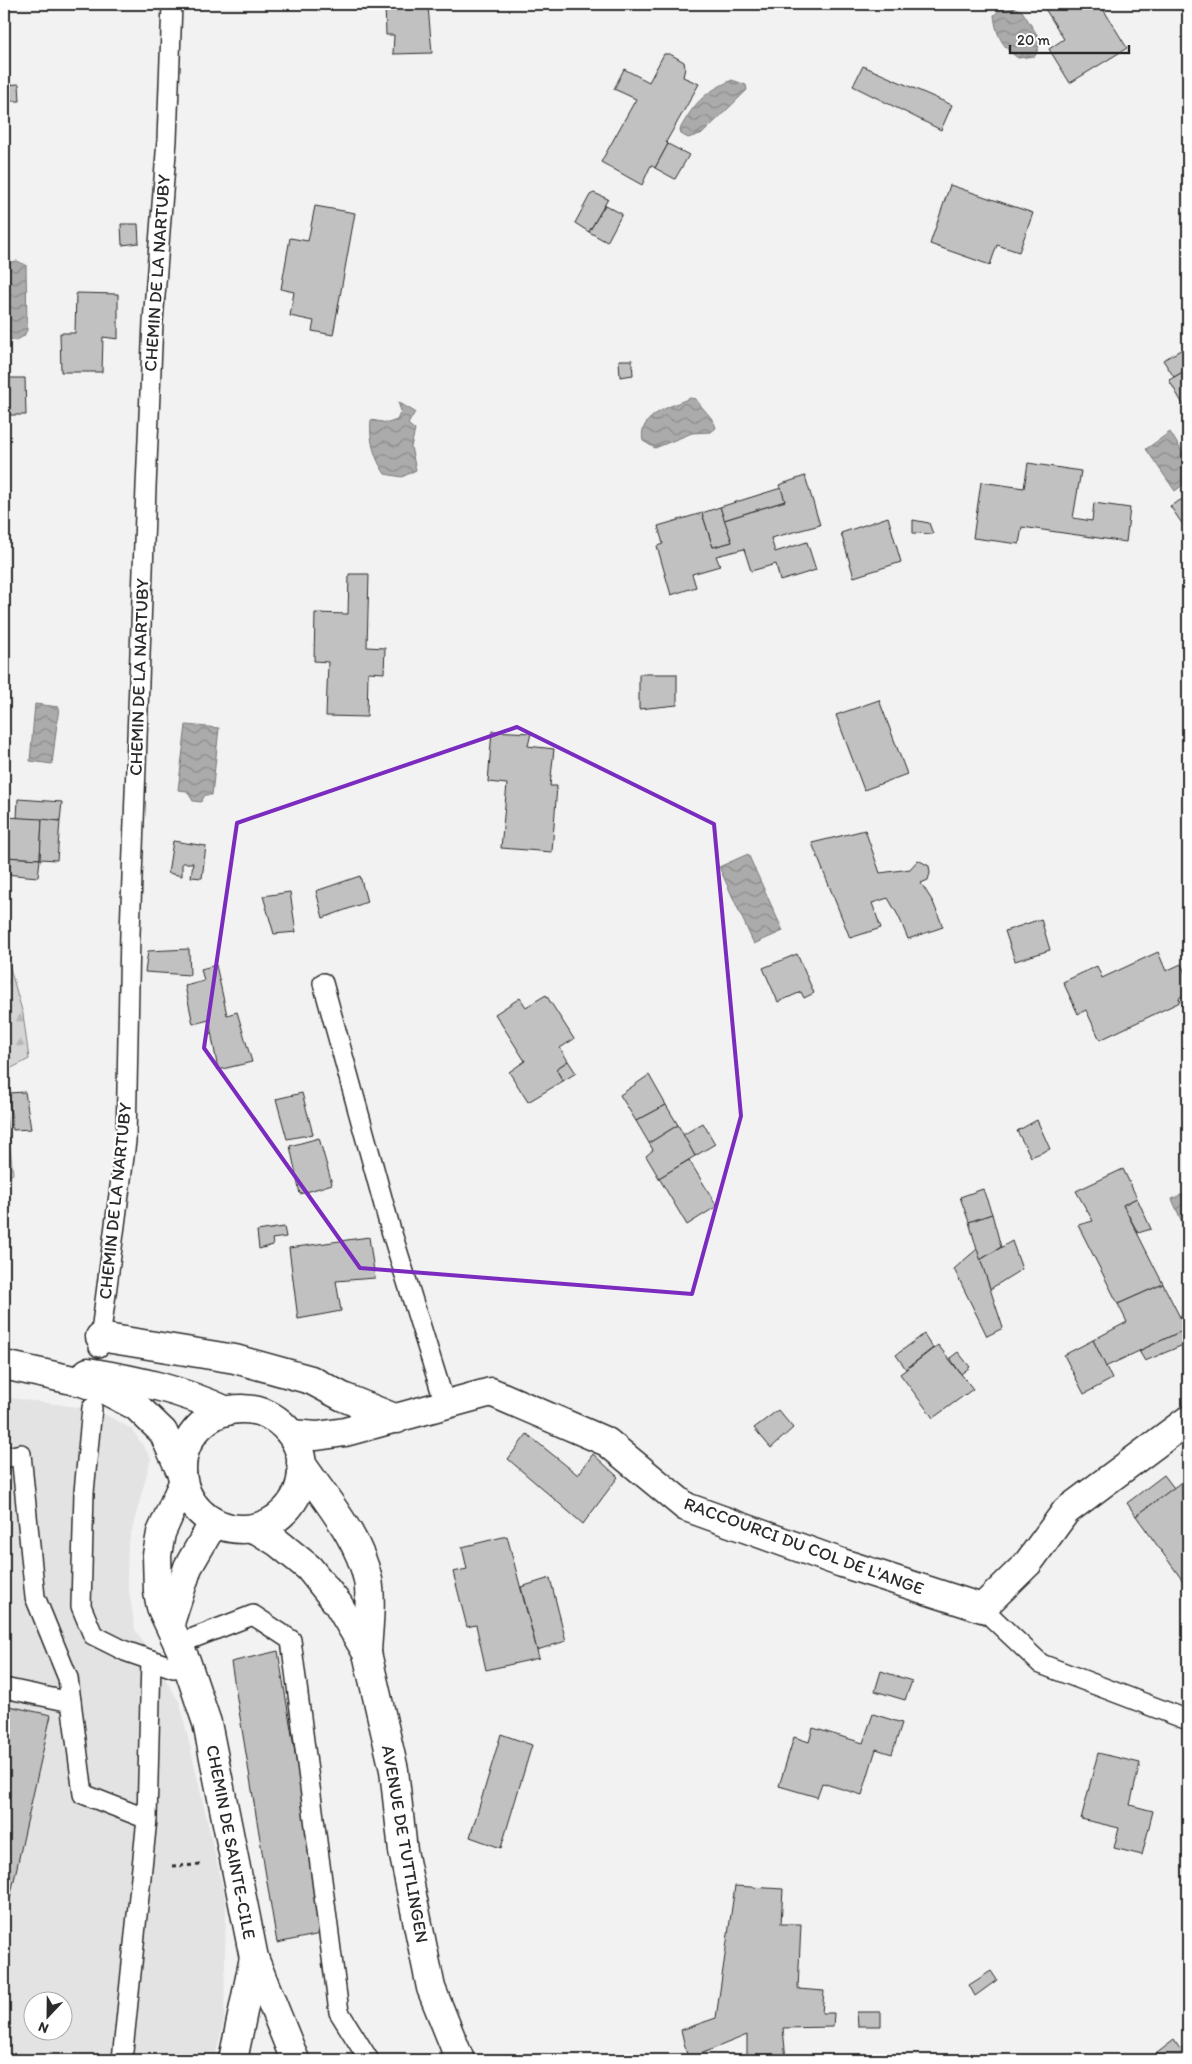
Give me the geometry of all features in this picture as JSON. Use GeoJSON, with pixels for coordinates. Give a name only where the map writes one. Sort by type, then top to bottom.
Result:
{"type":"FeatureCollection","features":[{"type":"Feature","properties":{"kind":"street"},"geometry":{"type":"LineString","coordinates":[[100,1344],[235,1359],[311,1380],[343,1397],[397,1418]]}},
{"type":"Feature","properties":{"kind":"street"},"geometry":{"type":"LineString","coordinates":[[9,1365],[77,1370],[158,1384],[199,1398],[227,1411]]}},
{"type":"Feature","properties":{"kind":"street"},"geometry":{"type":"LineString","coordinates":[[9,1365],[99,1388],[136,1406],[164,1432],[190,1499],[200,1512],[214,1522],[234,1529],[254,1528],[271,1522],[285,1511],[295,1497],[301,1481],[301,1463],[290,1434],[278,1421],[262,1413],[245,1409],[227,1411],[208,1419],[194,1433],[184,1452],[182,1478]]}},
{"type":"Feature","properties":{"kind":"street","name":"RACCOURCI DU COL DE L'ANGE"},"geometry":{"type":"LineString","coordinates":[[290,1434],[316,1436],[345,1432],[491,1392],[607,1442],[686,1507],[842,1563],[982,1608]]}},
{"type":"Feature","properties":{"kind":"street"},"geometry":{"type":"LineString","coordinates":[[982,1608],[1028,1563],[1066,1511],[1188,1420]]}},
{"type":"Feature","properties":{"kind":"street","name":"AVENUE DE TUTTLINGEN"},"geometry":{"type":"LineString","coordinates":[[301,1463],[353,1541],[368,1580],[369,1618],[367,1653],[394,1770],[403,1851],[431,1988],[460,2060]]}},
{"type":"Feature","properties":{"kind":"street","name":"CHEMIN DE SAINTE-CILE"},"geometry":{"type":"LineString","coordinates":[[182,1478],[162,1533],[157,1555],[158,1592],[161,1607],[178,1643],[207,1723],[254,1958],[295,2060]]}},
{"type":"Feature","properties":{"kind":"street"},"geometry":{"type":"LineString","coordinates":[[178,1643],[188,1567],[214,1522]]}},
{"type":"Feature","properties":{"kind":"street","name":"AVENUE DE TUTTLINGEN"},"geometry":{"type":"LineString","coordinates":[[254,1528],[277,1542],[309,1568],[338,1604],[367,1653]]}},
{"type":"Feature","properties":{"kind":"street"},"geometry":{"type":"LineString","coordinates":[[233,2060],[254,1958]]}},
{"type":"Feature","properties":{"kind":"lane","name":"CHEMIN DE LA NARTUBY"},"geometry":{"type":"LineString","coordinates":[[100,1344],[126,1141],[130,933],[146,477],[153,322],[166,140],[172,4]]}},
{"type":"Feature","properties":{"kind":"lane"},"geometry":{"type":"LineString","coordinates":[[323,983],[390,1227],[445,1404]]}},
{"type":"Feature","properties":{"kind":"lane"},"geometry":{"type":"LineString","coordinates":[[92,1408],[84,1492],[80,1606],[93,1635],[125,1652],[174,1668],[178,1643],[253,1615],[291,1640],[340,2012],[369,2060]]}},
{"type":"Feature","properties":{"kind":"lane"},"geometry":{"type":"LineString","coordinates":[[4,1458],[21,1454],[34,1597],[68,1678],[83,1794],[147,1820]]}},
{"type":"Feature","properties":{"kind":"lane"},"geometry":{"type":"LineString","coordinates":[[982,1608],[1041,1664],[1188,1720]]}},
{"type":"Feature","properties":{"kind":"lane"},"geometry":{"type":"LineString","coordinates":[[122,2060],[147,1820],[151,1660]]}},
{"type":"Feature","properties":{"kind":"lane"},"geometry":{"type":"LineString","coordinates":[[4,1688],[71,1702]]}},
{"type":"Feature","properties":{"kind":"path"},"geometry":{"type":"LineString","coordinates":[[184,1866],[203,1865]]}},
{"type":"Feature","properties":{"kind":"highlighted area"},"geometry":{"type":"Polygon","coordinates":[[[517,727],[714,824],[741,1116],[692,1294],[360,1268],[204,1048],[237,823],[517,727]]]}},
{"type":"Feature","properties":{"kind":"shaded area"},"geometry":{"type":"Polygon","coordinates":[[[4,1397],[85,1408],[106,1415],[132,1429],[151,1458],[128,1545],[127,1578],[135,1629],[180,1703],[226,1902],[224,2021],[214,2060],[4,2060],[4,1397]]]}},
{"type":"Feature","properties":{"kind":"green space"},"geometry":{"type":"Polygon","coordinates":[[[4,947],[23,1014],[29,1059],[4,1072],[4,947]]]}},
{"type":"Feature","properties":{"kind":"green space"},"geometry":{"type":"Polygon","coordinates":[[[4,1096],[13,1174],[4,1178],[4,1096]]]}},
{"type":"Feature","properties":{"kind":"water"},"geometry":{"type":"Polygon","coordinates":[[[1006,5],[1022,11],[1041,41],[1035,56],[1018,58],[1001,40],[996,28],[994,15],[1006,5]]]}},
{"type":"Feature","properties":{"kind":"water"},"geometry":{"type":"Polygon","coordinates":[[[732,80],[746,85],[747,90],[703,133],[688,138],[681,134],[680,129],[685,120],[701,99],[714,89],[732,80]]]}},
{"type":"Feature","properties":{"kind":"water"},"geometry":{"type":"Polygon","coordinates":[[[17,261],[26,265],[27,330],[24,336],[15,341],[4,337],[4,266],[7,263],[17,261]]]}},
{"type":"Feature","properties":{"kind":"water"},"geometry":{"type":"Polygon","coordinates":[[[690,398],[696,399],[713,421],[716,428],[711,432],[692,433],[655,448],[643,441],[645,424],[650,418],[666,408],[690,398]]]}},
{"type":"Feature","properties":{"kind":"water"},"geometry":{"type":"Polygon","coordinates":[[[398,402],[415,412],[408,424],[415,430],[411,447],[416,470],[402,477],[385,474],[375,455],[371,434],[371,420],[388,423],[397,420],[401,411],[398,402]]]}},
{"type":"Feature","properties":{"kind":"water"},"geometry":{"type":"Polygon","coordinates":[[[1170,432],[1188,461],[1188,481],[1175,491],[1146,449],[1170,432]]]}},
{"type":"Feature","properties":{"kind":"water"},"geometry":{"type":"Polygon","coordinates":[[[35,704],[59,707],[52,764],[30,761],[35,704]]]}},
{"type":"Feature","properties":{"kind":"water"},"geometry":{"type":"Polygon","coordinates":[[[186,725],[219,728],[212,795],[205,795],[201,802],[193,801],[187,791],[178,790],[186,725]]]}},
{"type":"Feature","properties":{"kind":"water"},"geometry":{"type":"Polygon","coordinates":[[[748,854],[783,931],[754,944],[719,867],[748,854]]]}},
{"type":"Feature","properties":{"kind":"water"},"geometry":{"type":"Polygon","coordinates":[[[1188,1192],[1188,1236],[1172,1199],[1188,1192]]]}},
{"type":"Feature","properties":{"kind":"building"},"geometry":{"type":"Polygon","coordinates":[[[335,4],[360,4],[335,7],[335,4]]]}},
{"type":"Feature","properties":{"kind":"building"},"geometry":{"type":"Polygon","coordinates":[[[385,4],[449,4],[450,6],[428,6],[432,53],[393,54],[394,35],[386,35],[385,4]]]}},
{"type":"Feature","properties":{"kind":"building"},"geometry":{"type":"Polygon","coordinates":[[[1042,4],[1100,4],[1127,48],[1070,83],[1049,49],[1064,39],[1042,4]]]}},
{"type":"Feature","properties":{"kind":"building"},"geometry":{"type":"Polygon","coordinates":[[[664,54],[670,54],[684,62],[683,77],[699,84],[666,142],[668,144],[655,168],[651,165],[642,185],[601,162],[636,99],[614,89],[624,69],[649,82],[664,54]]]}},
{"type":"Feature","properties":{"kind":"building"},"geometry":{"type":"Polygon","coordinates":[[[863,66],[952,105],[941,130],[853,86],[863,66]]]}},
{"type":"Feature","properties":{"kind":"building"},"geometry":{"type":"Polygon","coordinates":[[[19,84],[20,101],[4,101],[4,85],[19,84]]]}},
{"type":"Feature","properties":{"kind":"building"},"geometry":{"type":"Polygon","coordinates":[[[668,144],[689,155],[675,179],[655,168],[668,144]]]}},
{"type":"Feature","properties":{"kind":"building"},"geometry":{"type":"Polygon","coordinates":[[[950,185],[1033,213],[1019,252],[997,245],[990,265],[930,244],[950,185]]]}},
{"type":"Feature","properties":{"kind":"building"},"geometry":{"type":"Polygon","coordinates":[[[594,193],[608,199],[589,232],[575,223],[590,195],[594,193]]]}},
{"type":"Feature","properties":{"kind":"building"},"geometry":{"type":"Polygon","coordinates":[[[605,205],[622,214],[607,242],[589,232],[605,205]]]}},
{"type":"Feature","properties":{"kind":"building"},"geometry":{"type":"Polygon","coordinates":[[[315,206],[355,213],[333,335],[312,331],[314,321],[290,316],[294,292],[281,289],[290,238],[308,241],[315,206]]]}},
{"type":"Feature","properties":{"kind":"building"},"geometry":{"type":"Polygon","coordinates":[[[121,224],[138,224],[139,243],[122,245],[121,224]]]}},
{"type":"Feature","properties":{"kind":"building"},"geometry":{"type":"Polygon","coordinates":[[[4,228],[7,228],[8,240],[4,240],[4,228]]]}},
{"type":"Feature","properties":{"kind":"building"},"geometry":{"type":"Polygon","coordinates":[[[76,293],[118,294],[118,339],[103,337],[102,372],[61,372],[60,333],[75,333],[76,293]]]}},
{"type":"Feature","properties":{"kind":"building"},"geometry":{"type":"Polygon","coordinates":[[[1188,346],[1188,369],[1174,377],[1163,360],[1188,346]]]}},
{"type":"Feature","properties":{"kind":"building"},"geometry":{"type":"Polygon","coordinates":[[[619,360],[632,360],[633,375],[620,377],[619,360]]]}},
{"type":"Feature","properties":{"kind":"building"},"geometry":{"type":"Polygon","coordinates":[[[1188,369],[1188,413],[1169,380],[1188,369]]]}},
{"type":"Feature","properties":{"kind":"building"},"geometry":{"type":"Polygon","coordinates":[[[4,378],[25,378],[26,415],[4,415],[4,378]]]}},
{"type":"Feature","properties":{"kind":"building"},"geometry":{"type":"Polygon","coordinates":[[[1028,463],[1081,471],[1073,518],[1092,521],[1094,503],[1130,508],[1126,542],[1022,527],[1019,544],[973,538],[981,482],[1024,488],[1028,463]]]}},
{"type":"Feature","properties":{"kind":"building"},"geometry":{"type":"Polygon","coordinates":[[[805,476],[820,525],[771,538],[775,552],[807,542],[816,570],[780,581],[776,564],[751,571],[744,549],[716,556],[720,566],[692,574],[696,587],[671,595],[657,546],[663,544],[658,526],[702,513],[713,547],[732,542],[724,520],[785,501],[779,485],[805,476]]]}},
{"type":"Feature","properties":{"kind":"building"},"geometry":{"type":"Polygon","coordinates":[[[781,488],[785,501],[724,520],[720,507],[781,488]]]}},
{"type":"Feature","properties":{"kind":"building"},"geometry":{"type":"Polygon","coordinates":[[[1188,496],[1188,532],[1170,506],[1188,496]]]}},
{"type":"Feature","properties":{"kind":"building"},"geometry":{"type":"Polygon","coordinates":[[[720,507],[732,542],[713,547],[702,513],[720,507]]]}},
{"type":"Feature","properties":{"kind":"building"},"geometry":{"type":"Polygon","coordinates":[[[888,517],[901,562],[854,577],[841,533],[888,517]]]}},
{"type":"Feature","properties":{"kind":"building"},"geometry":{"type":"Polygon","coordinates":[[[913,520],[929,523],[933,534],[913,533],[913,520]]]}},
{"type":"Feature","properties":{"kind":"building"},"geometry":{"type":"Polygon","coordinates":[[[349,574],[369,574],[367,647],[385,648],[384,673],[368,672],[367,717],[326,716],[328,662],[314,661],[315,613],[348,614],[349,574]]]}},
{"type":"Feature","properties":{"kind":"building"},"geometry":{"type":"Polygon","coordinates":[[[639,674],[677,674],[677,705],[639,709],[639,674]]]}},
{"type":"Feature","properties":{"kind":"building"},"geometry":{"type":"Polygon","coordinates":[[[879,700],[907,774],[864,790],[836,715],[879,700]]]}},
{"type":"Feature","properties":{"kind":"building"},"geometry":{"type":"Polygon","coordinates":[[[492,731],[531,733],[528,746],[554,749],[550,786],[557,786],[552,852],[501,848],[507,784],[488,782],[492,731]]]}},
{"type":"Feature","properties":{"kind":"building"},"geometry":{"type":"Polygon","coordinates":[[[18,799],[62,802],[60,821],[17,818],[18,799]]]}},
{"type":"Feature","properties":{"kind":"building"},"geometry":{"type":"Polygon","coordinates":[[[6,817],[42,819],[40,859],[5,857],[6,817]]]}},
{"type":"Feature","properties":{"kind":"building"},"geometry":{"type":"Polygon","coordinates":[[[42,819],[60,821],[57,860],[40,859],[42,819]]]}},
{"type":"Feature","properties":{"kind":"building"},"geometry":{"type":"Polygon","coordinates":[[[865,830],[880,873],[910,869],[918,860],[929,866],[928,880],[921,883],[933,902],[943,927],[908,939],[899,917],[888,898],[872,903],[881,928],[850,938],[812,843],[865,830]]]}},
{"type":"Feature","properties":{"kind":"building"},"geometry":{"type":"Polygon","coordinates":[[[173,841],[206,846],[202,878],[191,877],[193,863],[182,863],[182,876],[168,873],[173,841]]]}},
{"type":"Feature","properties":{"kind":"building"},"geometry":{"type":"Polygon","coordinates":[[[4,857],[40,859],[38,877],[4,874],[4,857]]]}},
{"type":"Feature","properties":{"kind":"building"},"geometry":{"type":"Polygon","coordinates":[[[360,876],[367,902],[323,918],[316,891],[360,876]]]}},
{"type":"Feature","properties":{"kind":"building"},"geometry":{"type":"Polygon","coordinates":[[[290,892],[296,932],[274,934],[263,896],[290,892]]]}},
{"type":"Feature","properties":{"kind":"building"},"geometry":{"type":"Polygon","coordinates":[[[1041,919],[1050,950],[1015,961],[1005,931],[1041,919]]]}},
{"type":"Feature","properties":{"kind":"building"},"geometry":{"type":"Polygon","coordinates":[[[189,949],[190,975],[145,972],[148,951],[189,949]]]}},
{"type":"Feature","properties":{"kind":"building"},"geometry":{"type":"Polygon","coordinates":[[[1158,952],[1166,971],[1181,964],[1188,979],[1188,993],[1179,998],[1180,1002],[1100,1040],[1086,1010],[1078,1014],[1063,982],[1097,966],[1102,978],[1158,952]]]}},
{"type":"Feature","properties":{"kind":"building"},"geometry":{"type":"Polygon","coordinates":[[[797,954],[814,993],[804,998],[801,992],[778,1002],[763,968],[797,954]]]}},
{"type":"Feature","properties":{"kind":"building"},"geometry":{"type":"Polygon","coordinates":[[[216,965],[227,1015],[237,1012],[252,1062],[218,1070],[209,1020],[193,1024],[185,986],[204,981],[201,969],[216,965]]]}},
{"type":"Feature","properties":{"kind":"building"},"geometry":{"type":"Polygon","coordinates":[[[546,995],[574,1039],[560,1048],[568,1061],[556,1069],[563,1081],[528,1102],[509,1072],[525,1061],[495,1014],[520,998],[526,1007],[546,995]]]}},
{"type":"Feature","properties":{"kind":"building"},"geometry":{"type":"Polygon","coordinates":[[[568,1061],[576,1073],[563,1081],[556,1069],[568,1061]]]}},
{"type":"Feature","properties":{"kind":"building"},"geometry":{"type":"Polygon","coordinates":[[[649,1075],[666,1105],[636,1121],[620,1095],[649,1075]]]}},
{"type":"Feature","properties":{"kind":"building"},"geometry":{"type":"Polygon","coordinates":[[[25,1092],[31,1129],[13,1130],[8,1093],[25,1092]]]}},
{"type":"Feature","properties":{"kind":"building"},"geometry":{"type":"Polygon","coordinates":[[[302,1093],[313,1134],[287,1139],[276,1099],[302,1093]]]}},
{"type":"Feature","properties":{"kind":"building"},"geometry":{"type":"Polygon","coordinates":[[[666,1105],[678,1125],[649,1143],[636,1121],[666,1105]]]}},
{"type":"Feature","properties":{"kind":"building"},"geometry":{"type":"Polygon","coordinates":[[[1037,1120],[1050,1149],[1031,1157],[1017,1131],[1037,1120]]]}},
{"type":"Feature","properties":{"kind":"building"},"geometry":{"type":"Polygon","coordinates":[[[703,1123],[715,1144],[695,1156],[683,1135],[703,1123]]]}},
{"type":"Feature","properties":{"kind":"building"},"geometry":{"type":"Polygon","coordinates":[[[678,1125],[695,1156],[659,1178],[646,1156],[653,1150],[649,1143],[678,1125]]]}},
{"type":"Feature","properties":{"kind":"building"},"geometry":{"type":"Polygon","coordinates":[[[319,1138],[332,1184],[300,1194],[290,1146],[319,1138]]]}},
{"type":"Feature","properties":{"kind":"building"},"geometry":{"type":"Polygon","coordinates":[[[689,1160],[717,1206],[687,1225],[659,1178],[689,1160]]]}},
{"type":"Feature","properties":{"kind":"building"},"geometry":{"type":"Polygon","coordinates":[[[1123,1169],[1137,1198],[1123,1205],[1163,1284],[1118,1304],[1078,1225],[1093,1221],[1076,1191],[1123,1169]]]}},
{"type":"Feature","properties":{"kind":"building"},"geometry":{"type":"Polygon","coordinates":[[[983,1189],[992,1214],[969,1222],[960,1197],[983,1189]]]}},
{"type":"Feature","properties":{"kind":"building"},"geometry":{"type":"Polygon","coordinates":[[[1137,1198],[1151,1229],[1138,1233],[1123,1205],[1137,1198]]]}},
{"type":"Feature","properties":{"kind":"building"},"geometry":{"type":"Polygon","coordinates":[[[992,1214],[1001,1247],[980,1260],[969,1222],[992,1214]]]}},
{"type":"Feature","properties":{"kind":"building"},"geometry":{"type":"Polygon","coordinates":[[[284,1227],[286,1237],[272,1239],[273,1245],[259,1249],[257,1231],[284,1227]]]}},
{"type":"Feature","properties":{"kind":"building"},"geometry":{"type":"Polygon","coordinates":[[[369,1237],[375,1278],[336,1281],[341,1311],[298,1319],[289,1248],[369,1237]]]}},
{"type":"Feature","properties":{"kind":"building"},"geometry":{"type":"Polygon","coordinates":[[[1012,1241],[1022,1269],[990,1289],[980,1260],[1012,1241]]]}},
{"type":"Feature","properties":{"kind":"building"},"geometry":{"type":"Polygon","coordinates":[[[977,1249],[1003,1328],[987,1336],[954,1269],[977,1249]]]}},
{"type":"Feature","properties":{"kind":"building"},"geometry":{"type":"Polygon","coordinates":[[[1163,1284],[1186,1329],[1105,1367],[1093,1340],[1127,1322],[1118,1304],[1163,1284]]]}},
{"type":"Feature","properties":{"kind":"building"},"geometry":{"type":"Polygon","coordinates":[[[1188,1312],[1188,1343],[1145,1361],[1139,1351],[1186,1329],[1180,1316],[1188,1312]]]}},
{"type":"Feature","properties":{"kind":"building"},"geometry":{"type":"Polygon","coordinates":[[[924,1334],[933,1348],[906,1369],[896,1355],[924,1334]]]}},
{"type":"Feature","properties":{"kind":"building"},"geometry":{"type":"Polygon","coordinates":[[[1093,1340],[1112,1379],[1084,1394],[1064,1355],[1093,1340]]]}},
{"type":"Feature","properties":{"kind":"building"},"geometry":{"type":"Polygon","coordinates":[[[938,1345],[973,1389],[933,1418],[900,1374],[938,1345]]]}},
{"type":"Feature","properties":{"kind":"building"},"geometry":{"type":"Polygon","coordinates":[[[958,1352],[970,1367],[961,1374],[950,1358],[958,1352]]]}},
{"type":"Feature","properties":{"kind":"building"},"geometry":{"type":"Polygon","coordinates":[[[778,1410],[793,1428],[771,1448],[754,1428],[778,1410]]]}},
{"type":"Feature","properties":{"kind":"building"},"geometry":{"type":"Polygon","coordinates":[[[527,1434],[578,1475],[593,1454],[618,1477],[583,1524],[508,1459],[527,1434]]]}},
{"type":"Feature","properties":{"kind":"building"},"geometry":{"type":"Polygon","coordinates":[[[1164,1475],[1174,1488],[1136,1516],[1127,1503],[1164,1475]]]}},
{"type":"Feature","properties":{"kind":"building"},"geometry":{"type":"Polygon","coordinates":[[[1188,1477],[1188,1588],[1136,1516],[1188,1477]]]}},
{"type":"Feature","properties":{"kind":"building"},"geometry":{"type":"Polygon","coordinates":[[[507,1536],[539,1658],[486,1670],[476,1625],[467,1627],[453,1572],[467,1569],[462,1547],[507,1536]]]}},
{"type":"Feature","properties":{"kind":"building"},"geometry":{"type":"Polygon","coordinates":[[[550,1578],[566,1641],[537,1650],[521,1587],[550,1578]]]}},
{"type":"Feature","properties":{"kind":"building"},"geometry":{"type":"Polygon","coordinates":[[[278,1651],[325,1933],[277,1943],[231,1662],[278,1651]]]}},
{"type":"Feature","properties":{"kind":"building"},"geometry":{"type":"Polygon","coordinates":[[[881,1671],[912,1681],[905,1700],[875,1691],[881,1671]]]}},
{"type":"Feature","properties":{"kind":"building"},"geometry":{"type":"Polygon","coordinates":[[[4,1705],[51,1715],[4,1925],[4,1705]]]}},
{"type":"Feature","properties":{"kind":"building"},"geometry":{"type":"Polygon","coordinates":[[[873,1714],[902,1723],[892,1754],[876,1749],[862,1795],[822,1783],[817,1797],[779,1786],[794,1737],[809,1742],[813,1728],[863,1743],[873,1714]]]}},
{"type":"Feature","properties":{"kind":"building"},"geometry":{"type":"Polygon","coordinates":[[[501,1734],[532,1745],[501,1848],[470,1837],[501,1734]]]}},
{"type":"Feature","properties":{"kind":"building"},"geometry":{"type":"Polygon","coordinates":[[[1098,1753],[1140,1763],[1130,1805],[1153,1811],[1142,1855],[1114,1848],[1119,1828],[1081,1819],[1098,1753]]]}},
{"type":"Feature","properties":{"kind":"building"},"geometry":{"type":"Polygon","coordinates":[[[735,1886],[783,1889],[781,1924],[801,1924],[798,1989],[824,1991],[822,2013],[834,2013],[833,2027],[783,2028],[786,2060],[747,2060],[747,2035],[688,2059],[681,2030],[716,2018],[735,1886]]]}},
{"type":"Feature","properties":{"kind":"building"},"geometry":{"type":"Polygon","coordinates":[[[991,1971],[997,1980],[975,1996],[969,1985],[991,1971]]]}},
{"type":"Feature","properties":{"kind":"building"},"geometry":{"type":"Polygon","coordinates":[[[857,2012],[881,2012],[881,2026],[858,2026],[857,2012]]]}},
{"type":"Feature","properties":{"kind":"building"},"geometry":{"type":"Polygon","coordinates":[[[1174,2040],[1180,2049],[1188,2042],[1188,2060],[1154,2060],[1152,2057],[1174,2040]]]}}]}
